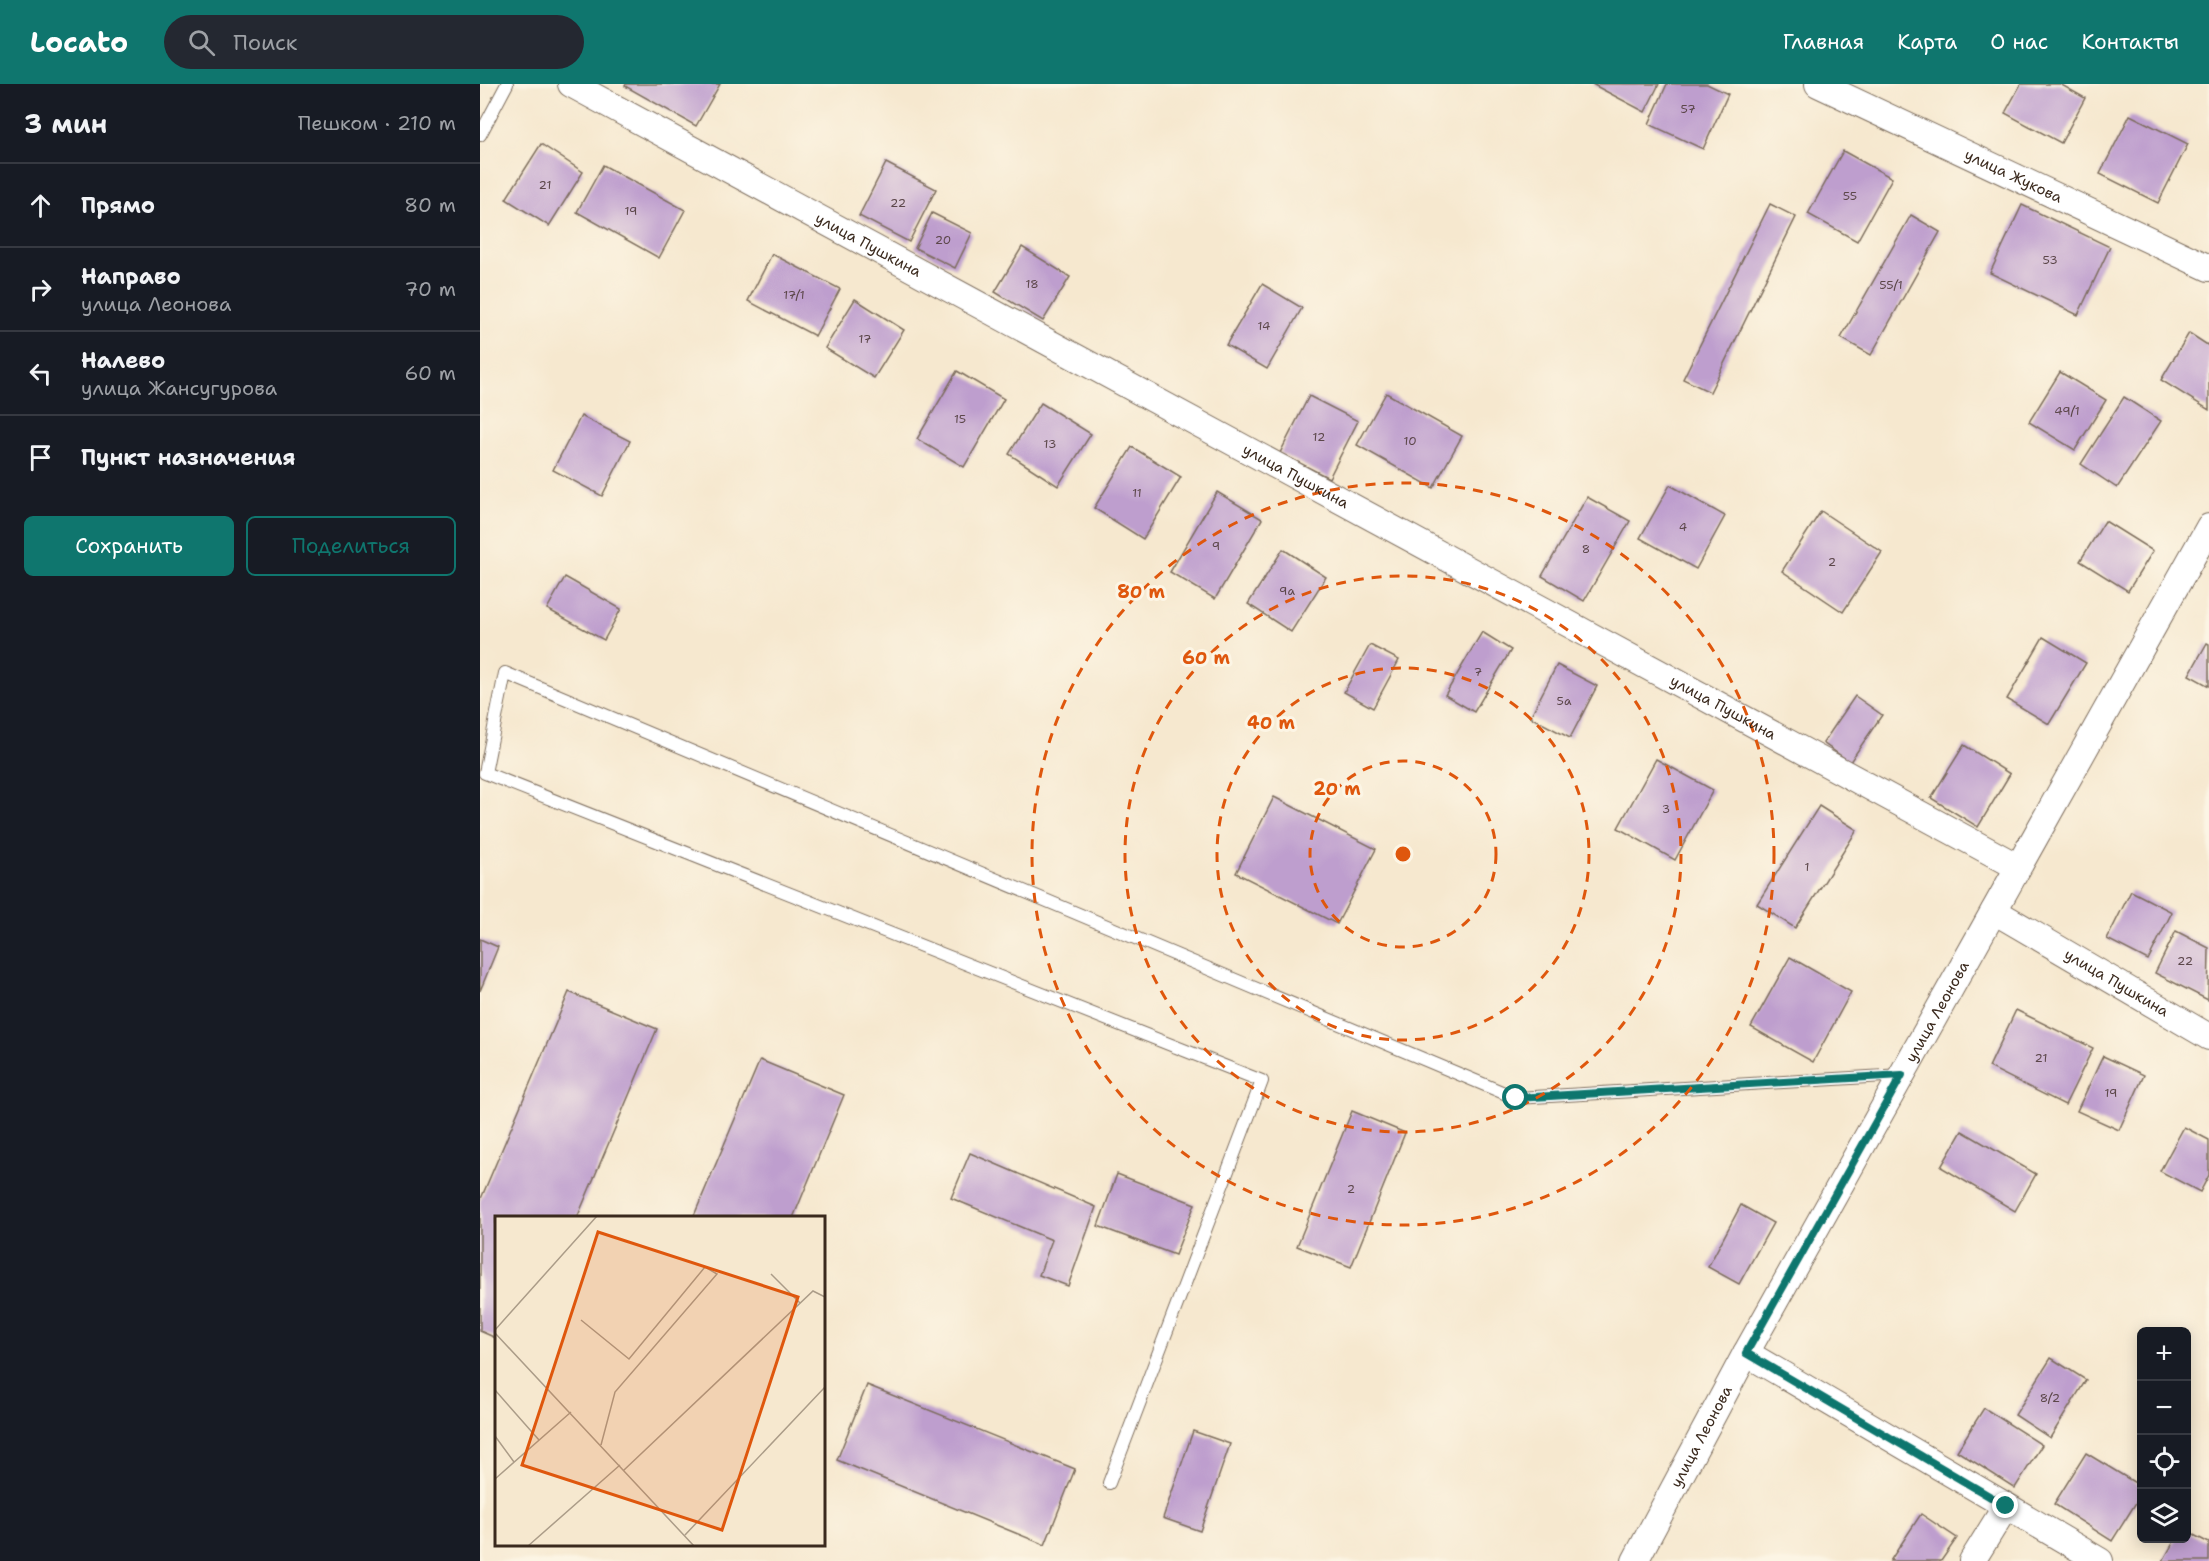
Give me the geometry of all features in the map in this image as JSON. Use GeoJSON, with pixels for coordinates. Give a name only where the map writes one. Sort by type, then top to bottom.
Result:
{"type":"FeatureCollection","features":[{"type":"Feature","properties":{"kind":"street","name":"улица Пушкина"},"geometry":{"type":"LineString","coordinates":[[571,84],[2018,867]]}},
{"type":"Feature","properties":{"kind":"street","name":"улица Жукова"},"geometry":{"type":"LineString","coordinates":[[1818,84],[2209,268]]}},
{"type":"Feature","properties":{"kind":"street","name":"улица Леонова"},"geometry":{"type":"LineString","coordinates":[[1635,1561],[1746,1353],[2209,527]]}},
{"type":"Feature","properties":{"kind":"street","name":"улица Пушкина"},"geometry":{"type":"LineString","coordinates":[[1994,911],[2209,1037]]}},
{"type":"Feature","properties":{"kind":"street"},"geometry":{"type":"LineString","coordinates":[[1746,1353],[2100,1561]]}},
{"type":"Feature","properties":{"kind":"street"},"geometry":{"type":"LineString","coordinates":[[1972,1561],[2006,1506]]}},
{"type":"Feature","properties":{"kind":"lane"},"geometry":{"type":"LineString","coordinates":[[480,135],[507,84]]}},
{"type":"Feature","properties":{"kind":"lane"},"geometry":{"type":"LineString","coordinates":[[1109,1482],[1262,1081],[485,773],[505,673],[1516,1098],[1902,1075]]}},
{"type":"Feature","properties":{"kind":"building"},"geometry":{"type":"Polygon","coordinates":[[[626,84],[720,84],[696,126],[625,86],[626,84]]]}},
{"type":"Feature","properties":{"kind":"building"},"geometry":{"type":"Polygon","coordinates":[[[1592,84],[1659,84],[1645,112],[1592,84]]]}},
{"type":"Feature","properties":{"kind":"building"},"geometry":{"type":"Polygon","coordinates":[[[1667,84],[1707,84],[1728,94],[1703,149],[1649,124],[1667,84]]]}},
{"type":"Feature","properties":{"kind":"building"},"geometry":{"type":"Polygon","coordinates":[[[2021,84],[2060,84],[2085,98],[2061,143],[2005,113],[2021,84]]]}},
{"type":"Feature","properties":{"kind":"building"},"geometry":{"type":"Polygon","coordinates":[[[2130,115],[2188,144],[2158,203],[2100,174],[2130,115]]]}},
{"type":"Feature","properties":{"kind":"building"},"geometry":{"type":"Polygon","coordinates":[[[541,144],[583,172],[549,226],[506,199],[541,144]]]}},
{"type":"Feature","properties":{"kind":"building"},"geometry":{"type":"Polygon","coordinates":[[[1843,151],[1892,178],[1857,241],[1808,214],[1843,151]]]}},
{"type":"Feature","properties":{"kind":"building"},"geometry":{"type":"Polygon","coordinates":[[[886,163],[936,189],[909,242],[859,216],[886,163]]]}},
{"type":"Feature","properties":{"kind":"building"},"geometry":{"type":"Polygon","coordinates":[[[603,165],[685,210],[659,258],[577,212],[603,165]]]}},
{"type":"Feature","properties":{"kind":"building"},"geometry":{"type":"Polygon","coordinates":[[[1770,204],[1796,217],[1710,392],[1683,379],[1770,204]]]}},
{"type":"Feature","properties":{"kind":"building"},"geometry":{"type":"Polygon","coordinates":[[[2022,205],[2110,247],[2078,315],[1990,273],[2022,205]]]}},
{"type":"Feature","properties":{"kind":"building"},"geometry":{"type":"Polygon","coordinates":[[[932,213],[972,233],[955,268],[915,248],[932,213]]]}},
{"type":"Feature","properties":{"kind":"building"},"geometry":{"type":"Polygon","coordinates":[[[1911,215],[1940,232],[1871,355],[1841,338],[1911,215]]]}},
{"type":"Feature","properties":{"kind":"building"},"geometry":{"type":"Polygon","coordinates":[[[1022,247],[1070,277],[1043,321],[995,292],[1022,247]]]}},
{"type":"Feature","properties":{"kind":"building"},"geometry":{"type":"Polygon","coordinates":[[[772,254],[840,289],[815,336],[748,301],[772,254]]]}},
{"type":"Feature","properties":{"kind":"building"},"geometry":{"type":"Polygon","coordinates":[[[1262,284],[1302,308],[1267,369],[1226,345],[1262,284]]]}},
{"type":"Feature","properties":{"kind":"building"},"geometry":{"type":"Polygon","coordinates":[[[855,299],[904,330],[874,378],[825,348],[855,299]]]}},
{"type":"Feature","properties":{"kind":"building"},"geometry":{"type":"Polygon","coordinates":[[[2189,333],[2209,346],[2209,410],[2161,380],[2189,333]]]}},
{"type":"Feature","properties":{"kind":"building"},"geometry":{"type":"Polygon","coordinates":[[[957,371],[1004,399],[964,467],[917,439],[957,371]]]}},
{"type":"Feature","properties":{"kind":"building"},"geometry":{"type":"Polygon","coordinates":[[[2060,372],[2106,400],[2075,450],[2029,422],[2060,372]]]}},
{"type":"Feature","properties":{"kind":"building"},"geometry":{"type":"Polygon","coordinates":[[[1386,393],[1462,436],[1433,488],[1357,445],[1386,393]]]}},
{"type":"Feature","properties":{"kind":"building"},"geometry":{"type":"Polygon","coordinates":[[[1309,396],[1358,421],[1329,478],[1280,453],[1309,396]]]}},
{"type":"Feature","properties":{"kind":"building"},"geometry":{"type":"Polygon","coordinates":[[[2124,397],[2161,421],[2117,488],[2081,464],[2124,397]]]}},
{"type":"Feature","properties":{"kind":"building"},"geometry":{"type":"Polygon","coordinates":[[[1041,403],[1091,434],[1058,486],[1009,454],[1041,403]]]}},
{"type":"Feature","properties":{"kind":"building"},"geometry":{"type":"Polygon","coordinates":[[[581,416],[630,441],[602,496],[553,470],[581,416]]]}},
{"type":"Feature","properties":{"kind":"building"},"geometry":{"type":"Polygon","coordinates":[[[1132,447],[1181,477],[1143,539],[1094,508],[1132,447]]]}},
{"type":"Feature","properties":{"kind":"building"},"geometry":{"type":"Polygon","coordinates":[[[1670,485],[1725,516],[1696,569],[1640,538],[1670,485]]]}},
{"type":"Feature","properties":{"kind":"building"},"geometry":{"type":"Polygon","coordinates":[[[1217,492],[1262,519],[1215,599],[1170,572],[1217,492]]]}},
{"type":"Feature","properties":{"kind":"building"},"geometry":{"type":"Polygon","coordinates":[[[1587,497],[1630,521],[1584,601],[1542,576],[1587,497]]]}},
{"type":"Feature","properties":{"kind":"building"},"geometry":{"type":"Polygon","coordinates":[[[1821,511],[1882,552],[1843,612],[1782,571],[1821,511]]]}},
{"type":"Feature","properties":{"kind":"building"},"geometry":{"type":"Polygon","coordinates":[[[2105,521],[2153,551],[2128,591],[2080,561],[2105,521]]]}},
{"type":"Feature","properties":{"kind":"building"},"geometry":{"type":"Polygon","coordinates":[[[1283,549],[1326,577],[1291,632],[1248,604],[1283,549]]]}},
{"type":"Feature","properties":{"kind":"building"},"geometry":{"type":"Polygon","coordinates":[[[565,577],[621,609],[604,640],[547,609],[565,577]]]}},
{"type":"Feature","properties":{"kind":"building"},"geometry":{"type":"Polygon","coordinates":[[[1482,632],[1511,650],[1474,712],[1445,695],[1482,632]]]}},
{"type":"Feature","properties":{"kind":"building"},"geometry":{"type":"Polygon","coordinates":[[[2043,637],[2086,663],[2049,724],[2007,699],[2043,637]]]}},
{"type":"Feature","properties":{"kind":"building"},"geometry":{"type":"Polygon","coordinates":[[[2207,643],[2209,644],[2209,686],[2189,675],[2207,643]]]}},
{"type":"Feature","properties":{"kind":"building"},"geometry":{"type":"Polygon","coordinates":[[[1370,645],[1399,660],[1373,708],[1344,692],[1370,645]]]}},
{"type":"Feature","properties":{"kind":"building"},"geometry":{"type":"Polygon","coordinates":[[[1557,665],[1597,686],[1570,738],[1530,717],[1557,665]]]}},
{"type":"Feature","properties":{"kind":"building"},"geometry":{"type":"Polygon","coordinates":[[[1855,696],[1882,715],[1850,762],[1823,743],[1855,696]]]}},
{"type":"Feature","properties":{"kind":"building"},"geometry":{"type":"Polygon","coordinates":[[[1964,745],[2010,774],[1978,827],[1931,798],[1964,745]]]}},
{"type":"Feature","properties":{"kind":"building"},"geometry":{"type":"Polygon","coordinates":[[[1656,759],[1713,790],[1675,860],[1618,828],[1656,759]]]}},
{"type":"Feature","properties":{"kind":"building"},"geometry":{"type":"Polygon","coordinates":[[[1274,797],[1376,849],[1337,924],[1236,873],[1274,797]]]}},
{"type":"Feature","properties":{"kind":"building"},"geometry":{"type":"Polygon","coordinates":[[[1819,806],[1857,830],[1795,928],[1757,904],[1819,806]]]}},
{"type":"Feature","properties":{"kind":"building"},"geometry":{"type":"Polygon","coordinates":[[[2131,891],[2172,912],[2148,960],[2107,939],[2131,891]]]}},
{"type":"Feature","properties":{"kind":"building"},"geometry":{"type":"Polygon","coordinates":[[[2176,931],[2209,948],[2208,1000],[2155,973],[2176,931]]]}},
{"type":"Feature","properties":{"kind":"building"},"geometry":{"type":"Polygon","coordinates":[[[480,939],[498,947],[480,991],[480,939]]]}},
{"type":"Feature","properties":{"kind":"building"},"geometry":{"type":"Polygon","coordinates":[[[1790,957],[1851,992],[1813,1062],[1751,1027],[1790,957]]]}},
{"type":"Feature","properties":{"kind":"building"},"geometry":{"type":"Polygon","coordinates":[[[569,992],[657,1029],[578,1216],[495,1216],[495,1338],[480,1331],[480,1201],[569,992]]]}},
{"type":"Feature","properties":{"kind":"building"},"geometry":{"type":"Polygon","coordinates":[[[2016,1010],[2093,1048],[2065,1105],[1989,1067],[2016,1010]]]}},
{"type":"Feature","properties":{"kind":"building"},"geometry":{"type":"Polygon","coordinates":[[[2103,1056],[2144,1075],[2119,1130],[2077,1111],[2103,1056]]]}},
{"type":"Feature","properties":{"kind":"building"},"geometry":{"type":"Polygon","coordinates":[[[760,1060],[844,1095],[794,1216],[694,1216],[760,1060]]]}},
{"type":"Feature","properties":{"kind":"building"},"geometry":{"type":"Polygon","coordinates":[[[1352,1111],[1405,1133],[1351,1267],[1297,1246],[1352,1111]]]}},
{"type":"Feature","properties":{"kind":"building"},"geometry":{"type":"Polygon","coordinates":[[[2184,1127],[2209,1140],[2209,1175],[2200,1192],[2160,1171],[2184,1127]]]}},
{"type":"Feature","properties":{"kind":"building"},"geometry":{"type":"Polygon","coordinates":[[[1962,1131],[2036,1174],[2015,1211],[1941,1167],[1962,1131]]]}},
{"type":"Feature","properties":{"kind":"building"},"geometry":{"type":"Polygon","coordinates":[[[970,1153],[1096,1207],[1068,1286],[1039,1275],[1052,1240],[951,1198],[970,1153]]]}},
{"type":"Feature","properties":{"kind":"building"},"geometry":{"type":"Polygon","coordinates":[[[1117,1174],[1195,1204],[1175,1255],[1098,1226],[1117,1174]]]}},
{"type":"Feature","properties":{"kind":"building"},"geometry":{"type":"Polygon","coordinates":[[[1741,1205],[1773,1223],[1739,1284],[1708,1267],[1741,1205]]]}},
{"type":"Feature","properties":{"kind":"building"},"geometry":{"type":"Polygon","coordinates":[[[2051,1358],[2086,1380],[2050,1438],[2015,1415],[2051,1358]]]}},
{"type":"Feature","properties":{"kind":"building"},"geometry":{"type":"Polygon","coordinates":[[[867,1385],[1075,1469],[1045,1545],[837,1460],[867,1385]]]}},
{"type":"Feature","properties":{"kind":"building"},"geometry":{"type":"Polygon","coordinates":[[[1984,1408],[2042,1445],[2015,1488],[1957,1451],[1984,1408]]]}},
{"type":"Feature","properties":{"kind":"building"},"geometry":{"type":"Polygon","coordinates":[[[1193,1431],[1230,1444],[1200,1531],[1163,1518],[1193,1431]]]}},
{"type":"Feature","properties":{"kind":"building"},"geometry":{"type":"Polygon","coordinates":[[[2086,1453],[2137,1484],[2137,1501],[2112,1541],[2054,1504],[2086,1453]]]}},
{"type":"Feature","properties":{"kind":"building"},"geometry":{"type":"Polygon","coordinates":[[[1921,1514],[1957,1538],[1941,1561],[1890,1561],[1921,1514]]]}},
{"type":"Feature","properties":{"kind":"building"},"geometry":{"type":"Polygon","coordinates":[[[2191,1534],[2209,1543],[2209,1561],[2163,1561],[2173,1543],[2191,1543],[2191,1534]]]}},
{"type":"Feature","properties":{"kind":"route"},"geometry":{"type":"LineString","coordinates":[[1516,1098],[1902,1075],[1746,1353],[2006,1506]]}}]}
